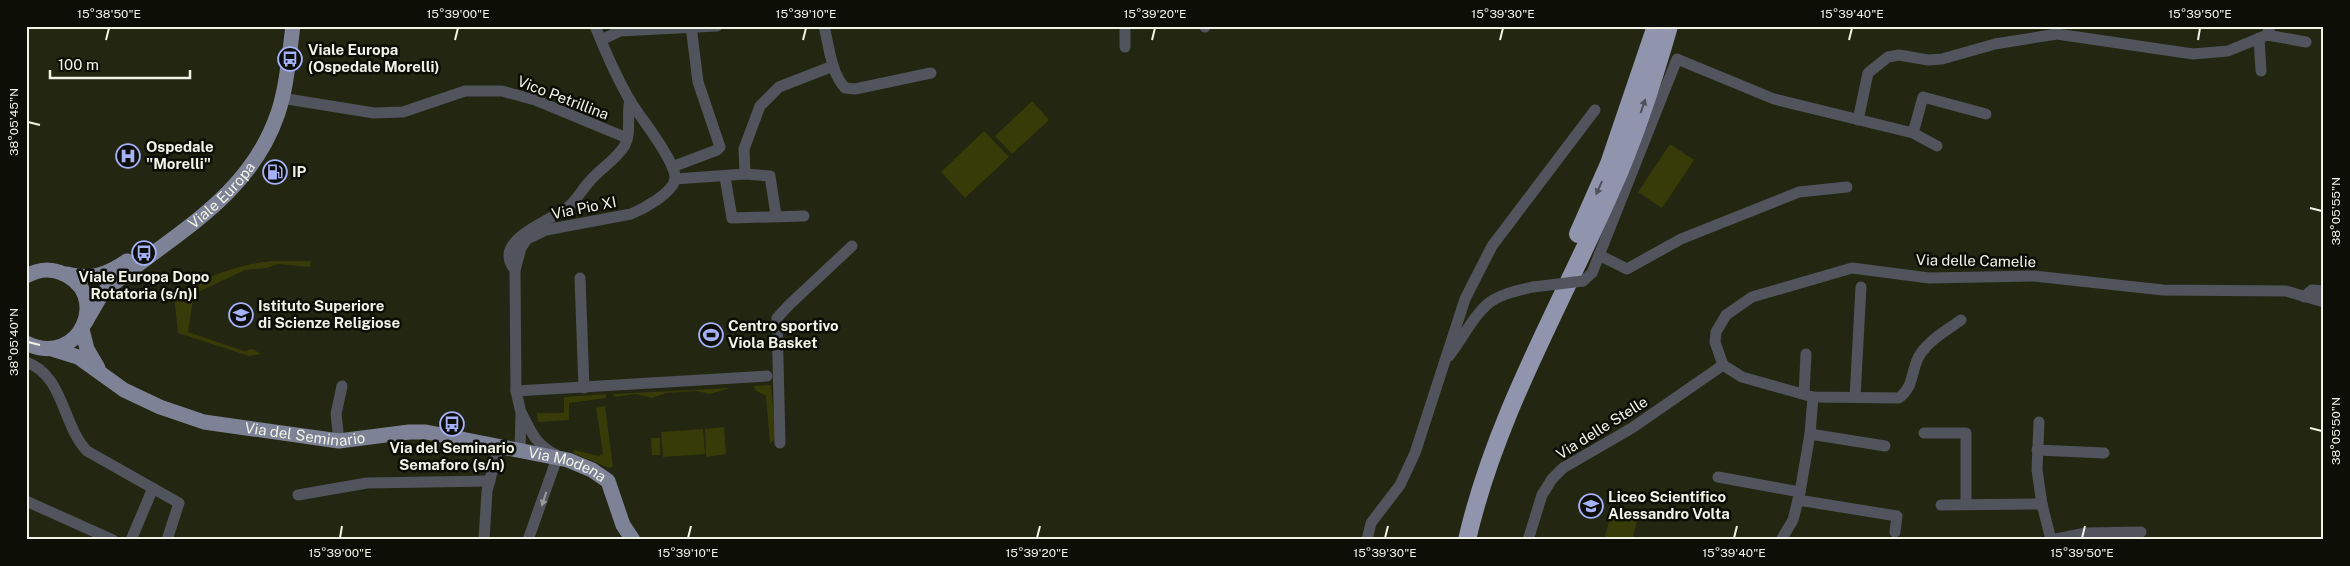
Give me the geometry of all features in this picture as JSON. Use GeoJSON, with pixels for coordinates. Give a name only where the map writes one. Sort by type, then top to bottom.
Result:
{"type":"FeatureCollection","features":[{"type":"Feature","properties":{"kind":"highway"},"geometry":{"type":"LineString","coordinates":[[1650,26],[1653,55]]}},
{"type":"Feature","properties":{"kind":"highway"},"geometry":{"type":"LineString","coordinates":[[1467,540],[1474,506],[1499,436],[1612,189],[1653,55],[1656,26]]}},
{"type":"Feature","properties":{"kind":"highway"},"geometry":{"type":"LineString","coordinates":[[1455,540],[1464,501],[1487,434],[1609,164],[1653,55],[1669,26]]}},
{"type":"Feature","properties":{"kind":"highway"},"geometry":{"type":"LineString","coordinates":[[1653,55],[1679,26]]}},
{"type":"Feature","properties":{"kind":"main road","name":"Viale Europa"},"geometry":{"type":"LineString","coordinates":[[26,276],[40,270],[54,270],[91,278],[111,272],[204,204],[225,185],[250,151],[265,122],[273,96],[284,26]]}},
{"type":"Feature","properties":{"kind":"main road","name":"Viale Europa"},"geometry":{"type":"LineString","coordinates":[[52,349],[64,346],[74,339],[107,289],[208,212],[231,191],[248,169],[266,141],[278,112],[292,26]]}},
{"type":"Feature","properties":{"kind":"main road"},"geometry":{"type":"LineString","coordinates":[[67,274],[83,290],[87,306],[84,326],[86,350],[102,373]]}},
{"type":"Feature","properties":{"kind":"main road"},"geometry":{"type":"LineString","coordinates":[[29,345],[52,349],[78,357],[102,373]]}},
{"type":"Feature","properties":{"kind":"main road","name":"Via del Seminario"},"geometry":{"type":"LineString","coordinates":[[102,373],[124,390],[160,407],[204,422],[338,441],[409,432],[426,432],[520,450]]}},
{"type":"Feature","properties":{"kind":"main road","name":"Via Modena"},"geometry":{"type":"LineString","coordinates":[[520,450],[563,459],[592,470],[608,481],[623,525],[633,540]]}},
{"type":"Feature","properties":{"kind":"street"},"geometry":{"type":"LineString","coordinates":[[595,26],[630,100],[660,144],[672,167],[675,179],[725,177],[745,174],[770,176],[776,215]]}},
{"type":"Feature","properties":{"kind":"street"},"geometry":{"type":"LineString","coordinates":[[601,40],[620,31],[717,26]]}},
{"type":"Feature","properties":{"kind":"street"},"geometry":{"type":"LineString","coordinates":[[824,26],[833,66],[839,82],[845,88],[850,89],[931,73]]}},
{"type":"Feature","properties":{"kind":"street"},"geometry":{"type":"LineString","coordinates":[[1125,26],[1125,47]]}},
{"type":"Feature","properties":{"kind":"street"},"geometry":{"type":"LineString","coordinates":[[672,167],[717,150],[720,147],[698,82],[691,27]]}},
{"type":"Feature","properties":{"kind":"street"},"geometry":{"type":"LineString","coordinates":[[2261,71],[2265,33]]}},
{"type":"Feature","properties":{"kind":"street"},"geometry":{"type":"LineString","coordinates":[[1858,120],[1868,73],[1888,57],[1899,55],[1928,60],[1942,59],[1995,44],[2058,34],[2193,54],[2228,51],[2265,33],[2306,42]]}},
{"type":"Feature","properties":{"kind":"street"},"geometry":{"type":"LineString","coordinates":[[1443,364],[1476,317],[1493,300],[1512,292],[1533,287],[1582,281],[1592,273],[1677,58],[1774,98],[1912,132],[1937,146]]}},
{"type":"Feature","properties":{"kind":"street"},"geometry":{"type":"LineString","coordinates":[[745,174],[744,149],[760,106],[779,87],[833,66]]}},
{"type":"Feature","properties":{"kind":"street","name":"Vico Petrillina"},"geometry":{"type":"LineString","coordinates":[[281,98],[374,113],[403,112],[466,91],[502,91],[535,100],[627,138]]}},
{"type":"Feature","properties":{"kind":"street"},"geometry":{"type":"LineString","coordinates":[[1912,132],[1924,97],[1986,114]]}},
{"type":"Feature","properties":{"kind":"street"},"geometry":{"type":"LineString","coordinates":[[515,270],[510,264],[509,256],[514,243],[521,235],[532,226],[551,218],[570,205],[590,180],[625,146],[630,100]]}},
{"type":"Feature","properties":{"kind":"street"},"geometry":{"type":"LineString","coordinates":[[1367,540],[1371,523],[1400,485],[1415,453],[1465,299],[1492,246],[1595,110]]}},
{"type":"Feature","properties":{"kind":"street"},"geometry":{"type":"LineString","coordinates":[[725,177],[732,218],[776,215],[804,216]]}},
{"type":"Feature","properties":{"kind":"street","name":"Via Pio XI"},"geometry":{"type":"LineString","coordinates":[[520,450],[521,413],[516,391],[515,270],[521,248],[527,239],[546,230],[631,214],[644,209],[665,194],[672,187],[675,179]]}},
{"type":"Feature","properties":{"kind":"street"},"geometry":{"type":"LineString","coordinates":[[1600,255],[1627,269],[1708,228],[1799,192],[1847,187]]}},
{"type":"Feature","properties":{"kind":"street"},"geometry":{"type":"LineString","coordinates":[[780,443],[777,318],[852,246]]}},
{"type":"Feature","properties":{"kind":"street","name":"Via delle Camelie"},"geometry":{"type":"LineString","coordinates":[[1723,365],[1715,342],[1716,332],[1726,315],[1752,297],[1852,268],[1929,278],[2034,276],[2163,290],[2286,291],[2324,302]]}},
{"type":"Feature","properties":{"kind":"street"},"geometry":{"type":"LineString","coordinates":[[580,278],[584,388]]}},
{"type":"Feature","properties":{"kind":"street"},"geometry":{"type":"LineString","coordinates":[[1855,397],[1861,288]]}},
{"type":"Feature","properties":{"kind":"street"},"geometry":{"type":"LineString","coordinates":[[2304,297],[2312,290],[2324,291]]}},
{"type":"Feature","properties":{"kind":"street"},"geometry":{"type":"LineString","coordinates":[[1723,365],[1742,378],[1808,396],[1899,398],[1907,392],[1920,354],[1934,339],[1961,320]]}},
{"type":"Feature","properties":{"kind":"street"},"geometry":{"type":"LineString","coordinates":[[1782,540],[1793,520],[1810,434],[1806,354]]}},
{"type":"Feature","properties":{"kind":"street"},"geometry":{"type":"LineString","coordinates":[[26,362],[38,366],[48,378],[57,393],[79,442],[87,451],[179,503],[167,540]]}},
{"type":"Feature","properties":{"kind":"street","name":"Via delle Stelle"},"geometry":{"type":"LineString","coordinates":[[1528,540],[1542,495],[1557,473],[1632,428],[1723,365]]}},
{"type":"Feature","properties":{"kind":"street"},"geometry":{"type":"LineString","coordinates":[[516,391],[767,376]]}},
{"type":"Feature","properties":{"kind":"street"},"geometry":{"type":"LineString","coordinates":[[338,441],[336,414],[342,386]]}},
{"type":"Feature","properties":{"kind":"street"},"geometry":{"type":"LineString","coordinates":[[521,413],[543,449],[563,459],[528,540]]}},
{"type":"Feature","properties":{"kind":"street"},"geometry":{"type":"LineString","coordinates":[[2038,422],[2037,470],[2042,504],[2051,540],[2086,533],[2140,532]]}},
{"type":"Feature","properties":{"kind":"street"},"geometry":{"type":"LineString","coordinates":[[1924,432],[1966,433],[1966,504]]}},
{"type":"Feature","properties":{"kind":"street"},"geometry":{"type":"LineString","coordinates":[[1810,434],[1885,446]]}},
{"type":"Feature","properties":{"kind":"street"},"geometry":{"type":"LineString","coordinates":[[484,540],[486,501],[499,445]]}},
{"type":"Feature","properties":{"kind":"street"},"geometry":{"type":"LineString","coordinates":[[2038,450],[2104,453]]}},
{"type":"Feature","properties":{"kind":"street"},"geometry":{"type":"LineString","coordinates":[[1718,477],[1897,516],[1896,532]]}},
{"type":"Feature","properties":{"kind":"street"},"geometry":{"type":"LineString","coordinates":[[298,495],[367,483],[490,481]]}},
{"type":"Feature","properties":{"kind":"street"},"geometry":{"type":"LineString","coordinates":[[131,540],[154,488]]}},
{"type":"Feature","properties":{"kind":"street"},"geometry":{"type":"LineString","coordinates":[[26,501],[113,540]]}},
{"type":"Feature","properties":{"kind":"street"},"geometry":{"type":"LineString","coordinates":[[1941,505],[2042,504]]}},
{"type":"Feature","properties":{"kind":"green space"},"geometry":{"type":"Polygon","coordinates":[[[1032,101],[1049,120],[1012,154],[995,136],[1032,101]]]}},
{"type":"Feature","properties":{"kind":"green space"},"geometry":{"type":"Polygon","coordinates":[[[984,131],[1009,157],[965,198],[941,172],[984,131]]]}},
{"type":"Feature","properties":{"kind":"green space"},"geometry":{"type":"Polygon","coordinates":[[[1670,144],[1694,160],[1662,208],[1638,192],[1670,144]]]}},
{"type":"Feature","properties":{"kind":"green space"},"geometry":{"type":"Polygon","coordinates":[[[272,261],[311,261],[310,267],[278,264],[267,268],[245,270],[194,294],[188,332],[244,351],[253,349],[261,354],[249,356],[178,333],[174,297],[183,290],[220,273],[272,261]]]}},
{"type":"Feature","properties":{"kind":"green space"},"geometry":{"type":"Polygon","coordinates":[[[771,385],[776,437],[770,444],[766,396],[755,390],[754,386],[771,385]]]}},
{"type":"Feature","properties":{"kind":"green space"},"geometry":{"type":"Polygon","coordinates":[[[730,388],[710,394],[696,391],[666,393],[652,398],[636,394],[614,397],[613,394],[730,388]]]}},
{"type":"Feature","properties":{"kind":"green space"},"geometry":{"type":"Polygon","coordinates":[[[606,394],[606,398],[569,403],[569,420],[538,422],[537,413],[564,413],[564,397],[606,394]]]}},
{"type":"Feature","properties":{"kind":"green space"},"geometry":{"type":"Polygon","coordinates":[[[605,406],[613,467],[609,468],[573,453],[574,450],[599,456],[603,453],[596,408],[605,406]]]}},
{"type":"Feature","properties":{"kind":"green space"},"geometry":{"type":"Polygon","coordinates":[[[724,427],[726,454],[706,457],[705,429],[724,427]]]}},
{"type":"Feature","properties":{"kind":"green space"},"geometry":{"type":"Polygon","coordinates":[[[703,429],[705,454],[663,457],[661,432],[703,429]]]}},
{"type":"Feature","properties":{"kind":"green space"},"geometry":{"type":"Polygon","coordinates":[[[651,438],[660,438],[660,455],[652,455],[651,438]]]}},
{"type":"Feature","properties":{"kind":"green space"},"geometry":{"type":"Polygon","coordinates":[[[1612,511],[1638,518],[1632,540],[1604,540],[1612,511]]]}},
{"type":"Feature","properties":{"kind":"place","name":"Viale Europa (Ospedale Morelli)"},"geometry":{"type":"Point","coordinates":[290,59]}},
{"type":"Feature","properties":{"kind":"place","name":"Ospedale \"Morelli\""},"geometry":{"type":"Point","coordinates":[128,156]}},
{"type":"Feature","properties":{"kind":"place","name":"IP"},"geometry":{"type":"Point","coordinates":[275,172]}},
{"type":"Feature","properties":{"kind":"place","name":"Viale Europa Dopo Rotatoria (s/n)I"},"geometry":{"type":"Point","coordinates":[144,253]}},
{"type":"Feature","properties":{"kind":"place","name":"Istituto Superiore di Scienze Religiose"},"geometry":{"type":"Point","coordinates":[241,315]}},
{"type":"Feature","properties":{"kind":"place","name":"Centro sportivo Viola Basket"},"geometry":{"type":"Point","coordinates":[711,335]}},
{"type":"Feature","properties":{"kind":"place","name":"Via del Seminario Semaforo (s/n)"},"geometry":{"type":"Point","coordinates":[452,424]}},
{"type":"Feature","properties":{"kind":"place","name":"Liceo Scientifico Alessandro Volta"},"geometry":{"type":"Point","coordinates":[1591,506]}}]}
